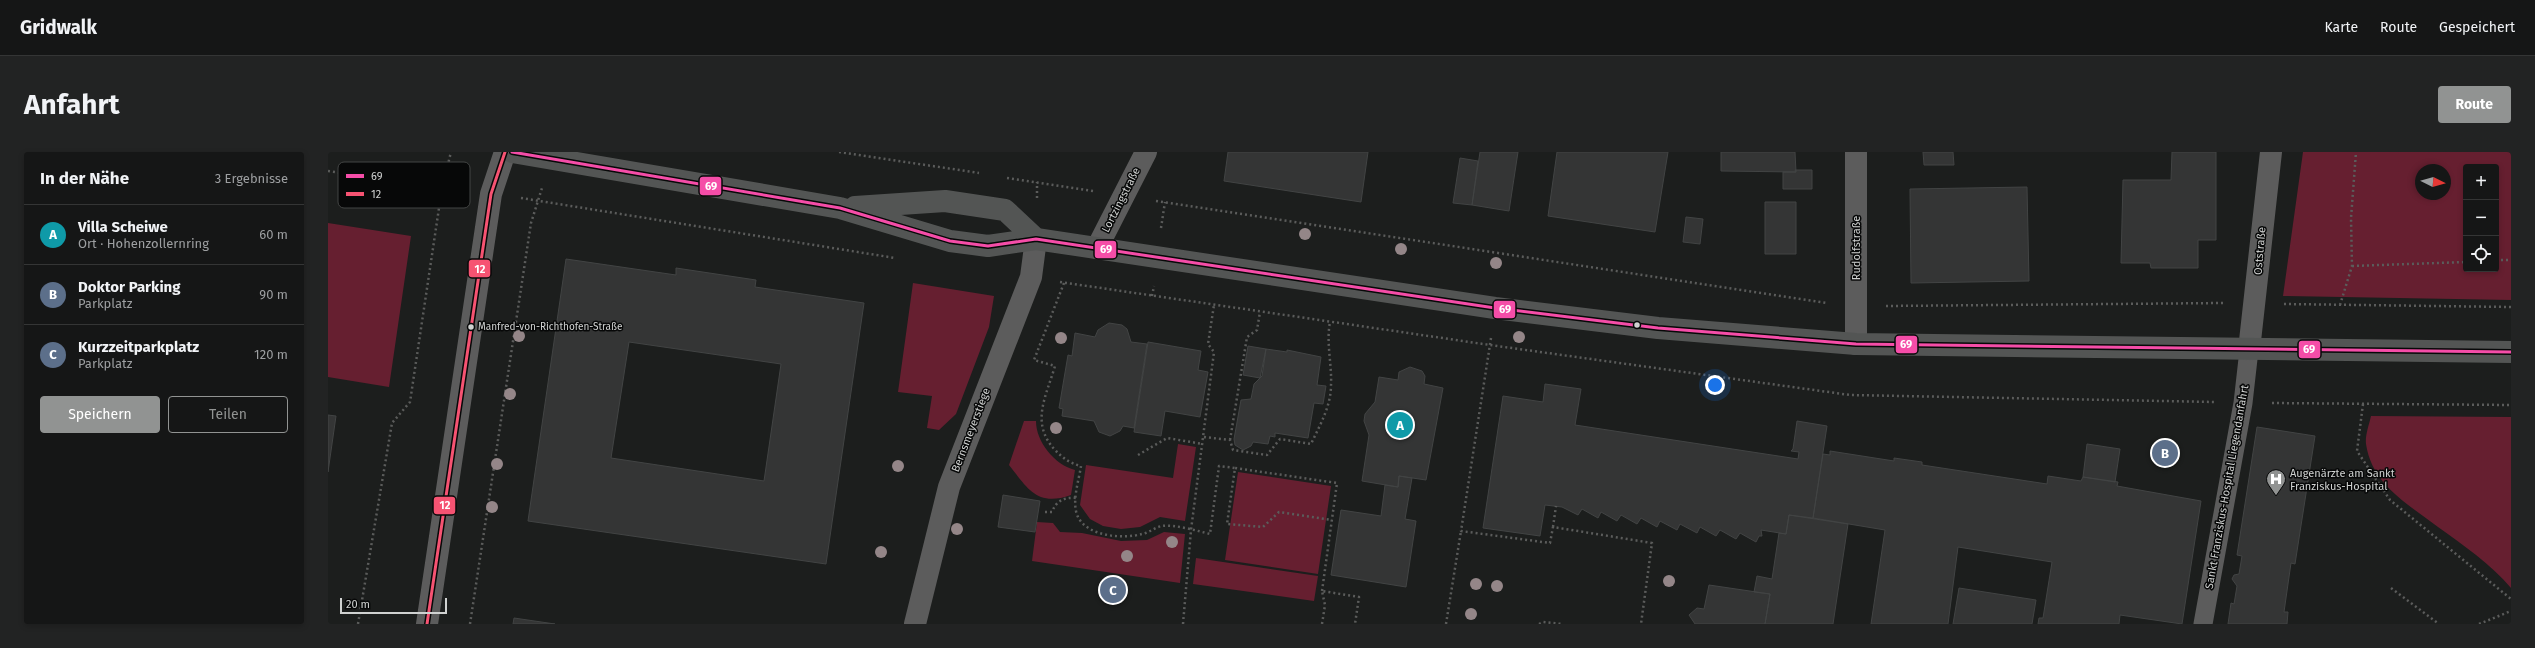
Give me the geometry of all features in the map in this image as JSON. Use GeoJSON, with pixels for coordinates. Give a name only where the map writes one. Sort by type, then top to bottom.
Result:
{"type":"FeatureCollection","features":[{"type":"Feature","properties":{"kind":"main road"},"geometry":{"type":"LineString","coordinates":[[512,152],[840,208],[950,241],[988,246],[1036,239],[1495,308],[1658,328],[1776,336],[1856,344],[2511,352]]}},
{"type":"Feature","properties":{"kind":"main road"},"geometry":{"type":"LineString","coordinates":[[840,208],[945,201],[1005,210],[1036,239]]}},
{"type":"Feature","properties":{"kind":"street"},"geometry":{"type":"LineString","coordinates":[[427,624],[492,194],[505,152]]}},
{"type":"Feature","properties":{"kind":"street","name":"Lortzingstraße"},"geometry":{"type":"LineString","coordinates":[[1097,248],[1146,152]]}},
{"type":"Feature","properties":{"kind":"street","name":"Rudolfstraße"},"geometry":{"type":"LineString","coordinates":[[1856,152],[1856,344]]}},
{"type":"Feature","properties":{"kind":"street","name":"Oststraße"},"geometry":{"type":"LineString","coordinates":[[2249,350],[2256,303],[2270,152]]}},
{"type":"Feature","properties":{"kind":"street","name":"Bernsmeyerstiege"},"geometry":{"type":"LineString","coordinates":[[915,624],[949,487],[1031,277],[1036,239]]}},
{"type":"Feature","properties":{"kind":"lane","name":"Sankt Franziskus-Hospital Liegendanfahrt"},"geometry":{"type":"LineString","coordinates":[[2203,624],[2243,403],[2249,350]]}},
{"type":"Feature","properties":{"kind":"path"},"geometry":{"type":"LineString","coordinates":[[448,162],[451,152]]}},
{"type":"Feature","properties":{"kind":"path"},"geometry":{"type":"LineString","coordinates":[[840,152],[985,174]]}},
{"type":"Feature","properties":{"kind":"path"},"geometry":{"type":"LineString","coordinates":[[2340,305],[2352,266],[2351,218],[2356,152]]}},
{"type":"Feature","properties":{"kind":"path"},"geometry":{"type":"LineString","coordinates":[[1000,177],[1782,297],[1856,306],[2256,303],[2511,307]]}},
{"type":"Feature","properties":{"kind":"path"},"geometry":{"type":"LineString","coordinates":[[470,624],[531,223],[540,201]]}},
{"type":"Feature","properties":{"kind":"path"},"geometry":{"type":"LineString","coordinates":[[358,624],[392,423],[410,402],[439,208]]}},
{"type":"Feature","properties":{"kind":"path"},"geometry":{"type":"LineString","coordinates":[[2499,260],[2511,260]]}},
{"type":"Feature","properties":{"kind":"path"},"geometry":{"type":"LineString","coordinates":[[2352,266],[2463,262]]}},
{"type":"Feature","properties":{"kind":"path"},"geometry":{"type":"LineString","coordinates":[[1064,282],[1034,360],[1055,366],[1041,414],[1041,424],[1049,442],[1061,455],[1069,463],[1081,466],[1076,498],[1078,517],[1086,526],[1102,534],[1120,537],[1142,534],[1162,526],[1210,534],[1219,466],[1337,483],[1322,591],[1325,605],[1322,624]]}},
{"type":"Feature","properties":{"kind":"path"},"geometry":{"type":"LineString","coordinates":[[1183,624],[1192,530],[1214,352],[1208,344],[1214,305]]}},
{"type":"Feature","properties":{"kind":"path"},"geometry":{"type":"LineString","coordinates":[[1446,624],[1462,531],[1495,308]]}},
{"type":"Feature","properties":{"kind":"path"},"geometry":{"type":"LineString","coordinates":[[1260,312],[1257,330],[1247,337],[1230,440],[1233,450],[1267,455],[1280,439],[1311,444],[1328,408],[1332,385],[1328,334],[1330,322]]}},
{"type":"Feature","properties":{"kind":"path"},"geometry":{"type":"LineString","coordinates":[[2363,404],[2357,451],[2390,500],[2511,599]]}},
{"type":"Feature","properties":{"kind":"path"},"geometry":{"type":"LineString","coordinates":[[1204,436],[1230,440]]}},
{"type":"Feature","properties":{"kind":"path"},"geometry":{"type":"LineString","coordinates":[[1138,455],[1167,438],[1203,444]]}},
{"type":"Feature","properties":{"kind":"path"},"geometry":{"type":"LineString","coordinates":[[1235,468],[1227,524],[1257,528],[1264,527],[1274,515],[1279,512],[1332,520]]}},
{"type":"Feature","properties":{"kind":"path"},"geometry":{"type":"LineString","coordinates":[[1045,512],[1052,512],[1054,505],[1061,500],[1076,498]]}},
{"type":"Feature","properties":{"kind":"path"},"geometry":{"type":"LineString","coordinates":[[1462,531],[1550,543],[1556,506]]}},
{"type":"Feature","properties":{"kind":"path"},"geometry":{"type":"LineString","coordinates":[[1553,527],[1652,543],[1641,624]]}},
{"type":"Feature","properties":{"kind":"path"},"geometry":{"type":"LineString","coordinates":[[2391,588],[2439,624]]}},
{"type":"Feature","properties":{"kind":"path"},"geometry":{"type":"LineString","coordinates":[[1322,591],[1359,597],[1355,624]]}},
{"type":"Feature","properties":{"kind":"path"},"geometry":{"type":"LineString","coordinates":[[2479,624],[2511,611]]}},
{"type":"Feature","properties":{"kind":"path"},"geometry":{"type":"LineString","coordinates":[[1539,624],[1543,622],[1562,624]]}},
{"type":"Feature","properties":{"kind":"shaded area"},"geometry":{"type":"Polygon","coordinates":[[[2303,152],[2511,152],[2511,300],[2283,296],[2303,152]]]}},
{"type":"Feature","properties":{"kind":"shaded area"},"geometry":{"type":"Polygon","coordinates":[[[328,223],[411,236],[389,387],[328,377],[328,223]]]}},
{"type":"Feature","properties":{"kind":"shaded area"},"geometry":{"type":"Polygon","coordinates":[[[913,283],[994,296],[989,327],[956,414],[939,430],[927,428],[932,396],[898,392],[913,283]]]}},
{"type":"Feature","properties":{"kind":"shaded area"},"geometry":{"type":"Polygon","coordinates":[[[2371,416],[2511,417],[2511,588],[2486,563],[2404,501],[2384,482],[2376,471],[2366,444],[2371,416]]]}},
{"type":"Feature","properties":{"kind":"shaded area"},"geometry":{"type":"Polygon","coordinates":[[[1024,421],[1036,421],[1039,437],[1048,452],[1060,463],[1075,470],[1071,495],[1050,499],[1034,494],[1022,482],[1009,465],[1024,421]]]}},
{"type":"Feature","properties":{"kind":"shaded area"},"geometry":{"type":"Polygon","coordinates":[[[1178,444],[1196,447],[1185,521],[1160,517],[1140,527],[1121,529],[1103,526],[1090,519],[1080,505],[1086,465],[1173,478],[1178,444]]]}},
{"type":"Feature","properties":{"kind":"shaded area"},"geometry":{"type":"Polygon","coordinates":[[[1238,472],[1331,486],[1318,574],[1225,560],[1238,472]]]}},
{"type":"Feature","properties":{"kind":"shaded area"},"geometry":{"type":"Polygon","coordinates":[[[1037,522],[1053,523],[1060,532],[1082,533],[1121,541],[1147,540],[1164,532],[1185,534],[1180,583],[1032,561],[1037,522]]]}},
{"type":"Feature","properties":{"kind":"shaded area"},"geometry":{"type":"Polygon","coordinates":[[[1196,558],[1318,576],[1314,601],[1193,584],[1196,558]]]}},
{"type":"Feature","properties":{"kind":"building"},"geometry":{"type":"Polygon","coordinates":[[[1228,152],[1368,152],[1361,202],[1224,181],[1228,152]]]}},
{"type":"Feature","properties":{"kind":"building"},"geometry":{"type":"Polygon","coordinates":[[[1480,152],[1518,152],[1509,211],[1472,205],[1480,152]]]}},
{"type":"Feature","properties":{"kind":"building"},"geometry":{"type":"Polygon","coordinates":[[[1557,152],[1668,152],[1655,232],[1548,216],[1557,152]]]}},
{"type":"Feature","properties":{"kind":"building"},"geometry":{"type":"Polygon","coordinates":[[[1721,152],[1795,152],[1796,172],[1721,171],[1721,152]]]}},
{"type":"Feature","properties":{"kind":"building"},"geometry":{"type":"Polygon","coordinates":[[[1923,152],[1953,152],[1954,165],[1924,165],[1923,152]]]}},
{"type":"Feature","properties":{"kind":"building"},"geometry":{"type":"Polygon","coordinates":[[[2172,152],[2216,152],[2216,240],[2198,240],[2198,268],[2151,268],[2150,263],[2121,263],[2123,180],[2171,180],[2172,152]]]}},
{"type":"Feature","properties":{"kind":"building"},"geometry":{"type":"Polygon","coordinates":[[[1460,158],[1478,161],[1472,205],[1453,203],[1460,158]]]}},
{"type":"Feature","properties":{"kind":"building"},"geometry":{"type":"Polygon","coordinates":[[[1795,170],[1812,170],[1812,189],[1783,189],[1783,172],[1796,172],[1795,170]]]}},
{"type":"Feature","properties":{"kind":"building"},"geometry":{"type":"Polygon","coordinates":[[[2027,187],[2029,281],[1911,283],[1910,189],[2027,187]]]}},
{"type":"Feature","properties":{"kind":"building"},"geometry":{"type":"Polygon","coordinates":[[[1765,202],[1796,202],[1796,254],[1765,254],[1765,202]]]}},
{"type":"Feature","properties":{"kind":"building"},"geometry":{"type":"Polygon","coordinates":[[[1686,217],[1703,219],[1700,244],[1683,242],[1686,217]]]}},
{"type":"Feature","properties":{"kind":"building"},"geometry":{"type":"Polygon","coordinates":[[[566,259],[676,275],[676,268],[756,280],[755,287],[864,303],[826,564],[528,521],[566,259]],[[629,342],[611,458],[764,481],[781,364],[629,342]]]}},
{"type":"Feature","properties":{"kind":"building"},"geometry":{"type":"Polygon","coordinates":[[[1109,323],[1122,325],[1127,329],[1131,342],[1147,344],[1134,428],[1123,426],[1120,431],[1110,436],[1099,432],[1094,421],[1062,416],[1063,409],[1059,408],[1068,355],[1072,356],[1075,333],[1095,337],[1098,330],[1109,323]]]}},
{"type":"Feature","properties":{"kind":"building"},"geometry":{"type":"Polygon","coordinates":[[[1148,342],[1201,351],[1198,370],[1208,372],[1200,417],[1165,411],[1161,436],[1134,432],[1148,342]]]}},
{"type":"Feature","properties":{"kind":"building"},"geometry":{"type":"Polygon","coordinates":[[[1248,346],[1266,349],[1260,378],[1243,375],[1248,346]]]}},
{"type":"Feature","properties":{"kind":"building"},"geometry":{"type":"Polygon","coordinates":[[[1266,349],[1287,352],[1287,350],[1321,357],[1317,385],[1326,386],[1323,404],[1314,403],[1308,438],[1275,433],[1275,437],[1270,436],[1268,444],[1253,442],[1251,446],[1243,450],[1235,445],[1234,439],[1241,400],[1251,399],[1254,384],[1262,376],[1266,349]]]}},
{"type":"Feature","properties":{"kind":"building"},"geometry":{"type":"Polygon","coordinates":[[[1410,367],[1422,371],[1425,376],[1424,384],[1443,388],[1426,480],[1399,476],[1398,487],[1362,481],[1369,435],[1364,421],[1365,414],[1375,402],[1379,377],[1398,380],[1399,372],[1410,367]]]}},
{"type":"Feature","properties":{"kind":"building"},"geometry":{"type":"Polygon","coordinates":[[[1545,384],[1581,389],[1575,425],[1798,459],[1799,452],[1791,451],[1793,449],[1797,421],[1827,426],[1813,518],[1789,515],[1786,534],[1761,530],[1762,536],[1759,536],[1756,542],[1740,533],[1736,539],[1720,530],[1716,536],[1700,527],[1697,533],[1680,524],[1677,530],[1660,521],[1657,527],[1641,518],[1637,524],[1621,515],[1617,521],[1601,512],[1598,518],[1582,509],[1578,515],[1562,507],[1545,505],[1540,536],[1483,528],[1503,396],[1543,402],[1545,384]]]}},
{"type":"Feature","properties":{"kind":"building"},"geometry":{"type":"Polygon","coordinates":[[[328,415],[336,416],[328,472],[328,415]]]}},
{"type":"Feature","properties":{"kind":"building","name":"Augenärzte am Sankt Franziskus-Hospital"},"geometry":{"type":"Polygon","coordinates":[[[2257,427],[2315,436],[2295,564],[2291,563],[2284,612],[2288,612],[2287,624],[2228,624],[2231,603],[2234,604],[2237,586],[2232,579],[2234,575],[2239,574],[2242,556],[2237,555],[2257,427]]]}},
{"type":"Feature","properties":{"kind":"building"},"geometry":{"type":"Polygon","coordinates":[[[2087,444],[2120,449],[2115,482],[2083,477],[2087,444]]]}},
{"type":"Feature","properties":{"kind":"building"},"geometry":{"type":"Polygon","coordinates":[[[1830,451],[1894,461],[1894,458],[1922,462],[1922,465],[2047,484],[2048,476],[2081,481],[2083,477],[2118,482],[2117,486],[2201,501],[2182,624],[2120,615],[2119,624],[2038,624],[2039,618],[2043,618],[2052,562],[1958,547],[1948,624],[1871,624],[1885,530],[1813,518],[1823,454],[1830,455],[1830,451]]]}},
{"type":"Feature","properties":{"kind":"building"},"geometry":{"type":"Polygon","coordinates":[[[1399,476],[1412,478],[1405,519],[1416,521],[1406,587],[1331,575],[1341,510],[1381,516],[1385,485],[1398,487],[1399,476]]]}},
{"type":"Feature","properties":{"kind":"building"},"geometry":{"type":"Polygon","coordinates":[[[1003,495],[1040,501],[1035,532],[998,527],[1003,495]]]}},
{"type":"Feature","properties":{"kind":"building"},"geometry":{"type":"Polygon","coordinates":[[[1789,515],[1848,524],[1833,624],[1765,624],[1770,594],[1754,592],[1757,576],[1772,579],[1779,533],[1786,534],[1789,515]]]}},
{"type":"Feature","properties":{"kind":"building"},"geometry":{"type":"Polygon","coordinates":[[[1709,585],[1770,594],[1765,624],[1695,624],[1689,615],[1697,608],[1704,609],[1709,585]]]}},
{"type":"Feature","properties":{"kind":"building"},"geometry":{"type":"Polygon","coordinates":[[[1959,588],[2036,600],[2032,624],[1953,624],[1959,588]]]}},
{"type":"Feature","properties":{"kind":"building"},"geometry":{"type":"Polygon","coordinates":[[[514,618],[555,624],[513,624],[514,618]]]}},
{"type":"Feature","properties":{"kind":"transit line","name":"12"},"geometry":{"type":"LineString","coordinates":[[427,624],[491,194],[505,152]]}},
{"type":"Feature","properties":{"kind":"transit line","name":"69"},"geometry":{"type":"LineString","coordinates":[[512,152],[840,208],[950,241],[988,246],[1036,239],[1495,308],[1658,328],[1856,344],[2511,352]]}},
{"type":"Feature","properties":{"kind":"place","name":"Manfred-von-Richthofen-Straße"},"geometry":{"type":"Point","coordinates":[471,327]}},
{"type":"Feature","properties":{"kind":"place","name":"Villa Scheiwe"},"geometry":{"type":"Point","coordinates":[1400,425]}},
{"type":"Feature","properties":{"kind":"place","name":"Doktor Parking"},"geometry":{"type":"Point","coordinates":[2165,453]}},
{"type":"Feature","properties":{"kind":"place","name":"Augenärzte am Sankt Franziskus-Hospital"},"geometry":{"type":"Point","coordinates":[2276,496]}},
{"type":"Feature","properties":{"kind":"place","name":"Kurzzeitparkplatz"},"geometry":{"type":"Point","coordinates":[1113,590]}}]}
